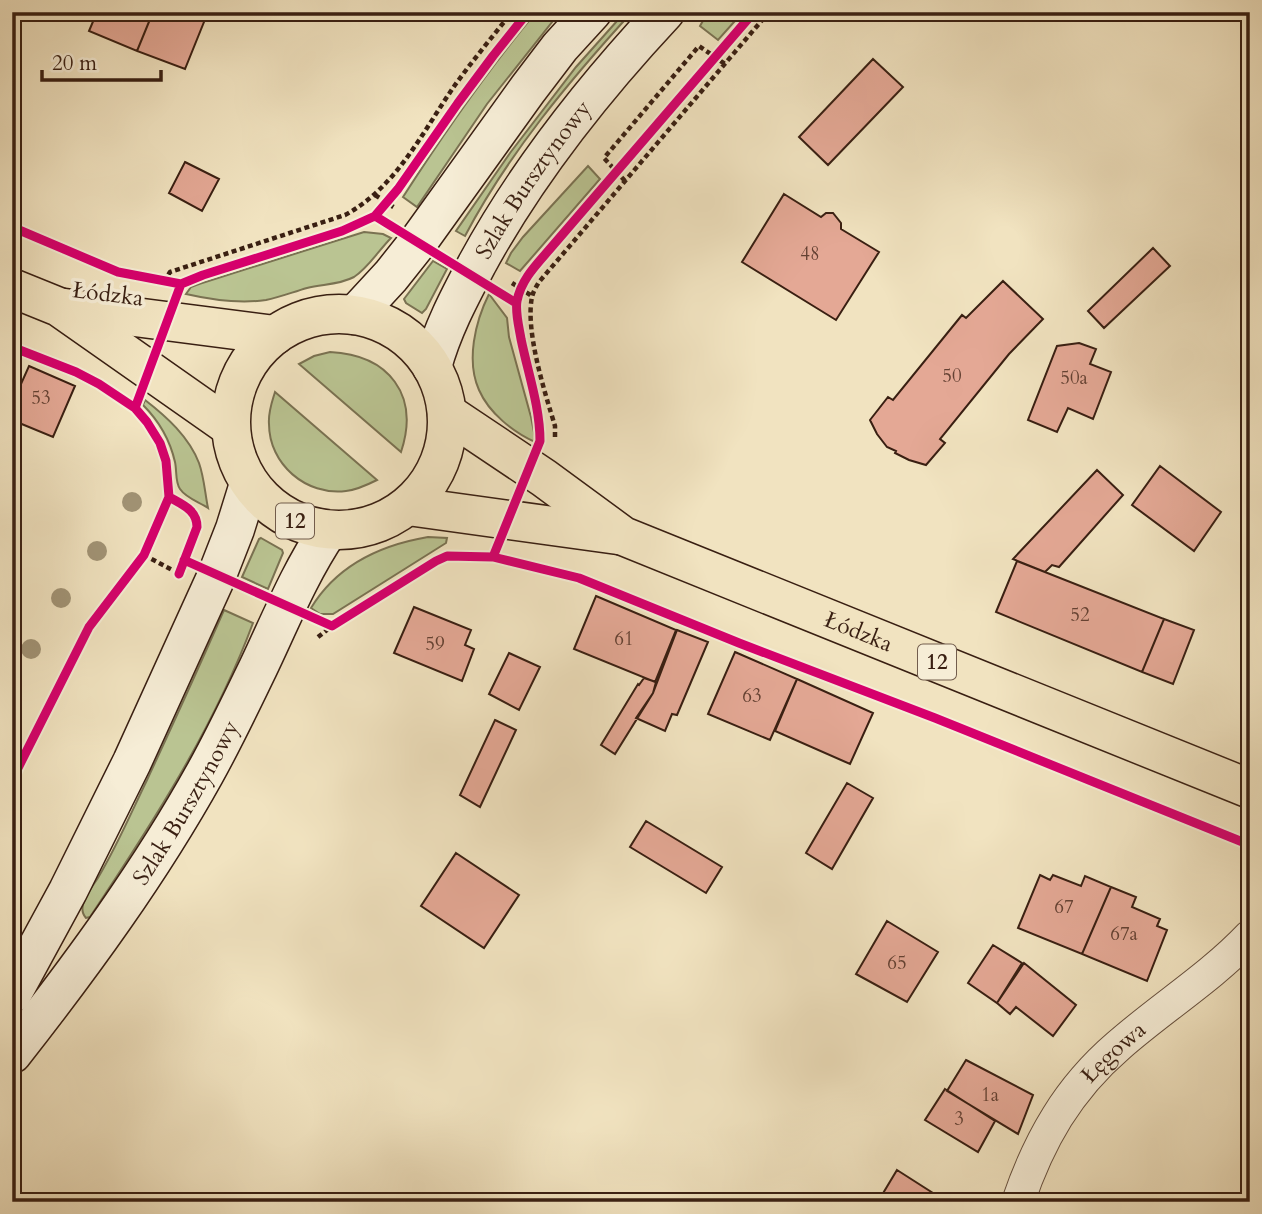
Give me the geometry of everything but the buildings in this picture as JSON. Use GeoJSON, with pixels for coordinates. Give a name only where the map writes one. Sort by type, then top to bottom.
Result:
{"type":"FeatureCollection","features":[{"type":"Feature","properties":{"kind":"main road"},"geometry":{"type":"LineString","coordinates":[[355,315],[418,242],[528,89],[592,12]]}},
{"type":"Feature","properties":{"kind":"main road","name":"Szlak Bursztynowy"},"geometry":{"type":"LineString","coordinates":[[432,367],[449,319],[502,219],[571,121],[665,12]]}},
{"type":"Feature","properties":{"kind":"main road","name":"Łódzka"},"geometry":{"type":"LineString","coordinates":[[12,288],[59,307],[230,427]]}},
{"type":"Feature","properties":{"kind":"main road","name":"Łódzka"},"geometry":{"type":"LineString","coordinates":[[59,307],[275,335]]}},
{"type":"Feature","properties":{"kind":"main road","name":"12"},"geometry":{"type":"LineString","coordinates":[[327,314],[355,315],[378,321],[399,332],[418,348],[432,367],[442,389],[447,413],[446,439],[439,464],[426,487],[408,506],[384,521],[356,529],[328,531],[283,516],[265,502],[249,484],[233,447],[230,427],[232,401],[240,375],[255,353],[275,335],[299,321],[327,314]]}},
{"type":"Feature","properties":{"kind":"main road","name":"Łódzka"},"geometry":{"type":"LineString","coordinates":[[447,413],[537,473],[623,536]]}},
{"type":"Feature","properties":{"kind":"main road"},"geometry":{"type":"LineString","coordinates":[[12,994],[68,891],[132,762],[214,582],[249,484]]}},
{"type":"Feature","properties":{"kind":"main road","name":"Łódzka"},"geometry":{"type":"LineString","coordinates":[[408,506],[623,536],[1250,789]]}},
{"type":"Feature","properties":{"kind":"main road","name":"Szlak Bursztynowy"},"geometry":{"type":"LineString","coordinates":[[12,1054],[98,940],[156,854],[205,773],[311,555],[328,531]]}},
{"type":"Feature","properties":{"kind":"street","name":"Łęgowa"},"geometry":{"type":"LineString","coordinates":[[1018,1202],[1035,1156],[1051,1126],[1069,1097],[1093,1069],[1234,953],[1250,936]]}},
{"type":"Feature","properties":{"kind":"path"},"geometry":{"type":"LineString","coordinates":[[160,289],[170,272],[345,215],[367,202],[397,171],[456,83],[512,12]]}},
{"type":"Feature","properties":{"kind":"path"},"geometry":{"type":"LineString","coordinates":[[554,447],[555,426],[534,345],[532,296],[539,282],[769,12]]}},
{"type":"Feature","properties":{"kind":"path"},"geometry":{"type":"LineString","coordinates":[[625,181],[604,158],[699,46],[725,64]]}},
{"type":"Feature","properties":{"kind":"path"},"geometry":{"type":"LineString","coordinates":[[707,67],[723,48]]}},
{"type":"Feature","properties":{"kind":"path"},"geometry":{"type":"LineString","coordinates":[[608,181],[625,161]]}},
{"type":"Feature","properties":{"kind":"path"},"geometry":{"type":"LineString","coordinates":[[381,209],[393,196]]}},
{"type":"Feature","properties":{"kind":"path"},"geometry":{"type":"LineString","coordinates":[[518,296],[524,282]]}},
{"type":"Feature","properties":{"kind":"path"},"geometry":{"type":"LineString","coordinates":[[144,555],[164,566]]}},
{"type":"Feature","properties":{"kind":"path"},"geometry":{"type":"LineString","coordinates":[[286,606],[332,626]]}},
{"type":"Feature","properties":{"kind":"green space"},"geometry":{"type":"Polygon","coordinates":[[[536,12],[560,12],[487,104],[417,207],[403,197],[466,103],[536,12]]]}},
{"type":"Feature","properties":{"kind":"green space"},"geometry":{"type":"Polygon","coordinates":[[[625,12],[632,12],[586,64],[520,147],[465,236],[456,231],[510,153],[576,67],[625,12]]]}},
{"type":"Feature","properties":{"kind":"green space"},"geometry":{"type":"Polygon","coordinates":[[[708,12],[743,12],[718,40],[700,26],[708,12]]]}},
{"type":"Feature","properties":{"kind":"green space"},"geometry":{"type":"Polygon","coordinates":[[[588,166],[600,179],[520,271],[506,263],[523,237],[588,166]]]}},
{"type":"Feature","properties":{"kind":"green space"},"geometry":{"type":"Polygon","coordinates":[[[364,232],[383,234],[391,238],[364,269],[348,280],[266,300],[245,302],[186,294],[191,287],[199,284],[364,232]]]}},
{"type":"Feature","properties":{"kind":"green space"},"geometry":{"type":"Polygon","coordinates":[[[433,261],[447,269],[422,313],[404,299],[433,261]]]}},
{"type":"Feature","properties":{"kind":"green space"},"geometry":{"type":"Polygon","coordinates":[[[489,294],[507,318],[509,337],[531,417],[535,442],[518,433],[495,414],[483,398],[475,379],[473,354],[476,329],[489,294]]]}},
{"type":"Feature","properties":{"kind":"green space"},"geometry":{"type":"Polygon","coordinates":[[[330,352],[369,361],[395,382],[406,413],[406,431],[401,452],[299,364],[330,352]]]}},
{"type":"Feature","properties":{"kind":"green space"},"geometry":{"type":"Polygon","coordinates":[[[275,392],[377,480],[354,490],[331,491],[304,483],[292,474],[275,452],[271,439],[269,415],[275,392]]]}},
{"type":"Feature","properties":{"kind":"green space"},"geometry":{"type":"Polygon","coordinates":[[[145,400],[176,428],[195,454],[202,474],[208,508],[180,489],[170,446],[159,424],[143,405],[145,400]]]}},
{"type":"Feature","properties":{"kind":"green space"},"geometry":{"type":"Polygon","coordinates":[[[428,537],[447,538],[446,543],[333,614],[320,614],[311,608],[334,580],[362,559],[394,545],[428,537]]]}},
{"type":"Feature","properties":{"kind":"green space"},"geometry":{"type":"Polygon","coordinates":[[[261,538],[283,553],[268,589],[242,577],[261,538]]]}},
{"type":"Feature","properties":{"kind":"green space"},"geometry":{"type":"Polygon","coordinates":[[[224,610],[253,623],[220,700],[159,811],[90,917],[86,918],[83,903],[124,829],[224,610]]]}},
{"type":"Feature","properties":{"kind":"cycle path"},"geometry":{"type":"LineString","coordinates":[[12,227],[118,272],[181,284],[342,231],[375,216],[398,189],[458,103],[528,12]]}},
{"type":"Feature","properties":{"kind":"cycle path"},"geometry":{"type":"LineString","coordinates":[[493,557],[540,441],[536,403],[517,315],[517,301],[522,286],[539,261],[754,12]]}},
{"type":"Feature","properties":{"kind":"cycle path"},"geometry":{"type":"LineString","coordinates":[[375,216],[516,303]]}},
{"type":"Feature","properties":{"kind":"cycle path"},"geometry":{"type":"LineString","coordinates":[[135,408],[181,284]]}},
{"type":"Feature","properties":{"kind":"cycle path"},"geometry":{"type":"LineString","coordinates":[[12,347],[76,372],[135,408],[160,443],[166,461],[169,497],[144,555],[89,627],[15,774],[12,801]]}},
{"type":"Feature","properties":{"kind":"cycle path"},"geometry":{"type":"LineString","coordinates":[[169,497],[195,516],[197,527],[179,574]]}},
{"type":"Feature","properties":{"kind":"cycle path"},"geometry":{"type":"LineString","coordinates":[[184,560],[332,626],[447,556],[493,557],[579,578],[1250,845]]}}]}
